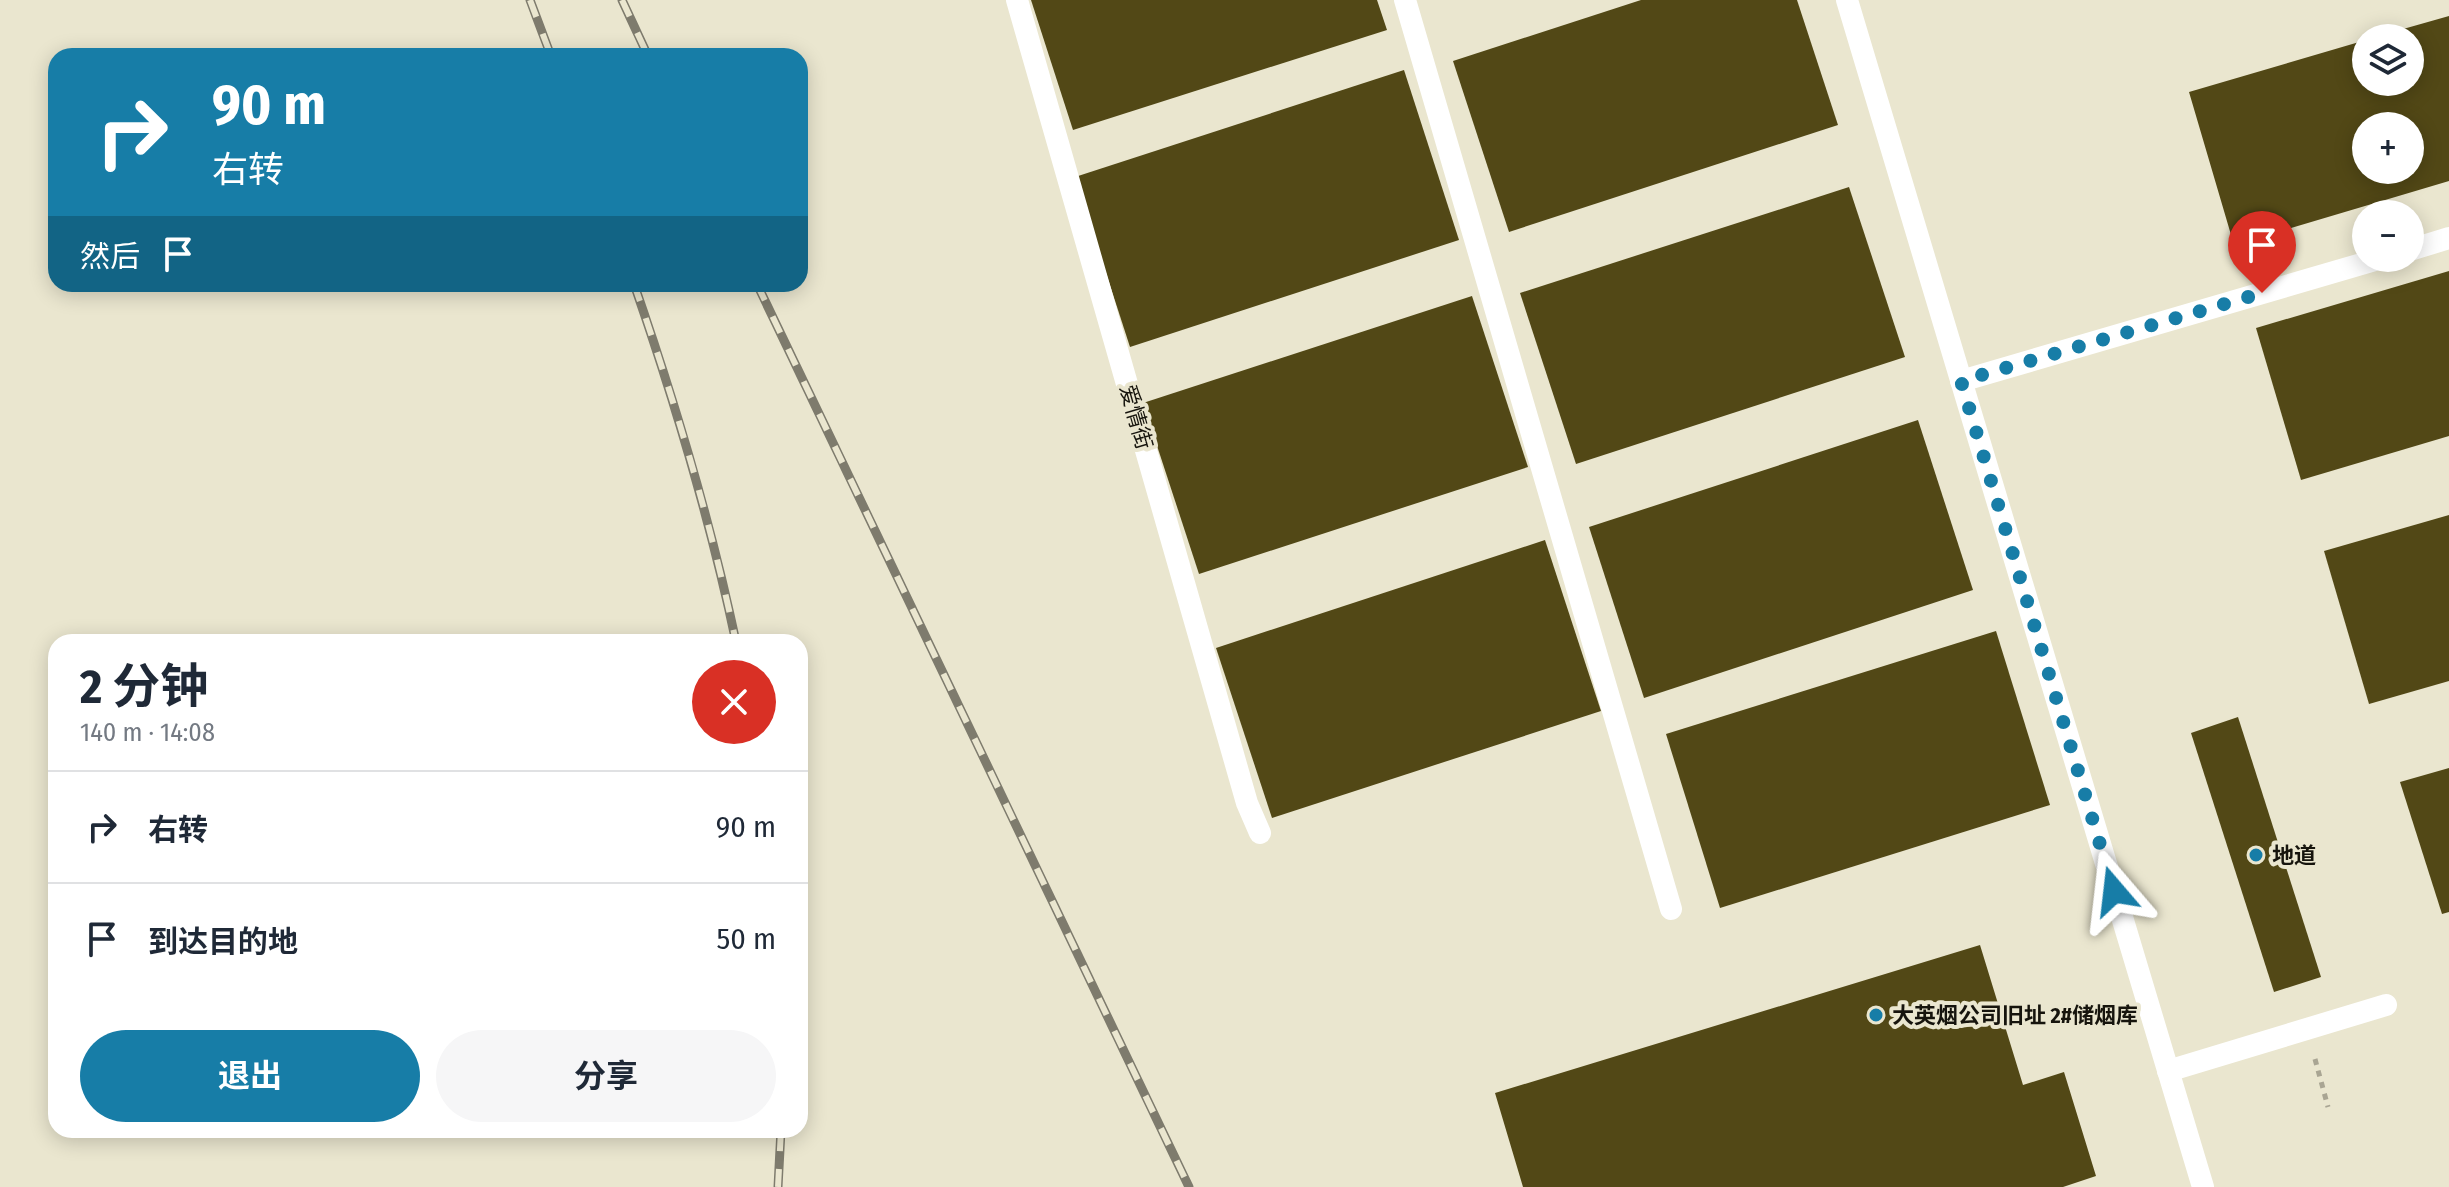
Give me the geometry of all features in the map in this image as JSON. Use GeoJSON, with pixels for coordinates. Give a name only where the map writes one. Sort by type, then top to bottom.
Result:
{"type":"FeatureCollection","features":[{"type":"Feature","properties":{"kind":"lane","name":"爱情街"},"geometry":{"type":"LineString","coordinates":[[1017,0],[1247,803],[1260,833]]}},
{"type":"Feature","properties":{"kind":"lane"},"geometry":{"type":"LineString","coordinates":[[1405,0],[1671,909]]}},
{"type":"Feature","properties":{"kind":"lane"},"geometry":{"type":"LineString","coordinates":[[1847,0],[2203,1187]]}},
{"type":"Feature","properties":{"kind":"lane"},"geometry":{"type":"LineString","coordinates":[[2424,246],[2449,238]]}},
{"type":"Feature","properties":{"kind":"lane"},"geometry":{"type":"LineString","coordinates":[[1961,381],[2352,267]]}},
{"type":"Feature","properties":{"kind":"lane"},"geometry":{"type":"LineString","coordinates":[[2168,1071],[2386,1005]]}},
{"type":"Feature","properties":{"kind":"building"},"geometry":{"type":"Polygon","coordinates":[[[1031,0],[1377,0],[1387,30],[1073,130],[1031,0]]]}},
{"type":"Feature","properties":{"kind":"building"},"geometry":{"type":"Polygon","coordinates":[[[1641,0],[1797,0],[1838,125],[1509,232],[1453,61],[1641,0]]]}},
{"type":"Feature","properties":{"kind":"building"},"geometry":{"type":"Polygon","coordinates":[[[2449,16],[2449,181],[2385,200],[2352,200],[2352,210],[2234,245],[2189,92],[2352,44],[2352,96],[2424,96],[2424,24],[2421,24],[2449,16]]]}},
{"type":"Feature","properties":{"kind":"building"},"geometry":{"type":"Polygon","coordinates":[[[1404,70],[1459,240],[1130,347],[1075,177],[1404,70]]]}},
{"type":"Feature","properties":{"kind":"building"},"geometry":{"type":"Polygon","coordinates":[[[1849,187],[1905,357],[1576,464],[1520,293],[1849,187]]]}},
{"type":"Feature","properties":{"kind":"building"},"geometry":{"type":"Polygon","coordinates":[[[2449,271],[2449,436],[2301,480],[2256,328],[2449,271]]]}},
{"type":"Feature","properties":{"kind":"building"},"geometry":{"type":"Polygon","coordinates":[[[1472,296],[1528,467],[1199,574],[1143,403],[1472,296]]]}},
{"type":"Feature","properties":{"kind":"building"},"geometry":{"type":"Polygon","coordinates":[[[1918,420],[1973,590],[1644,698],[1589,527],[1918,420]]]}},
{"type":"Feature","properties":{"kind":"building"},"geometry":{"type":"Polygon","coordinates":[[[2449,515],[2449,681],[2369,704],[2324,551],[2449,515]]]}},
{"type":"Feature","properties":{"kind":"building"},"geometry":{"type":"Polygon","coordinates":[[[1545,540],[1601,711],[1272,818],[1216,648],[1545,540]]]}},
{"type":"Feature","properties":{"kind":"building"},"geometry":{"type":"Polygon","coordinates":[[[1996,631],[2050,805],[1720,908],[1666,734],[1996,631]]]}},
{"type":"Feature","properties":{"kind":"building","name":"地道"},"geometry":{"type":"Polygon","coordinates":[[[2238,717],[2321,977],[2274,992],[2191,733],[2238,717]]]}},
{"type":"Feature","properties":{"kind":"building"},"geometry":{"type":"Polygon","coordinates":[[[2449,768],[2449,912],[2442,914],[2400,782],[2449,768]]]}},
{"type":"Feature","properties":{"kind":"building","name":"大英烟公司旧址 2#储烟库"},"geometry":{"type":"Polygon","coordinates":[[[1980,945],[2023,1085],[2064,1072],[2096,1176],[2063,1187],[1523,1187],[1495,1093],[1980,945]]]}},
{"type":"Feature","properties":{"kind":"railway"},"geometry":{"type":"LineString","coordinates":[[530,0],[548,48]]}},
{"type":"Feature","properties":{"kind":"railway"},"geometry":{"type":"LineString","coordinates":[[622,0],[644,48]]}},
{"type":"Feature","properties":{"kind":"railway"},"geometry":{"type":"LineString","coordinates":[[637,292],[691,461],[734,634]]}},
{"type":"Feature","properties":{"kind":"railway"},"geometry":{"type":"LineString","coordinates":[[761,292],[1189,1187]]}},
{"type":"Feature","properties":{"kind":"railway"},"geometry":{"type":"LineString","coordinates":[[778,1187],[781,1138]]}},
{"type":"Feature","properties":{"kind":"place","name":"地道"},"geometry":{"type":"Point","coordinates":[2256,855]}},
{"type":"Feature","properties":{"kind":"place","name":"大英烟公司旧址 2#储烟库"},"geometry":{"type":"Point","coordinates":[1876,1015]}},
{"type":"Feature","properties":{"kind":"route"},"geometry":{"type":"LineString","coordinates":[[2114,891],[1961,381],[2262,293]]}}]}
